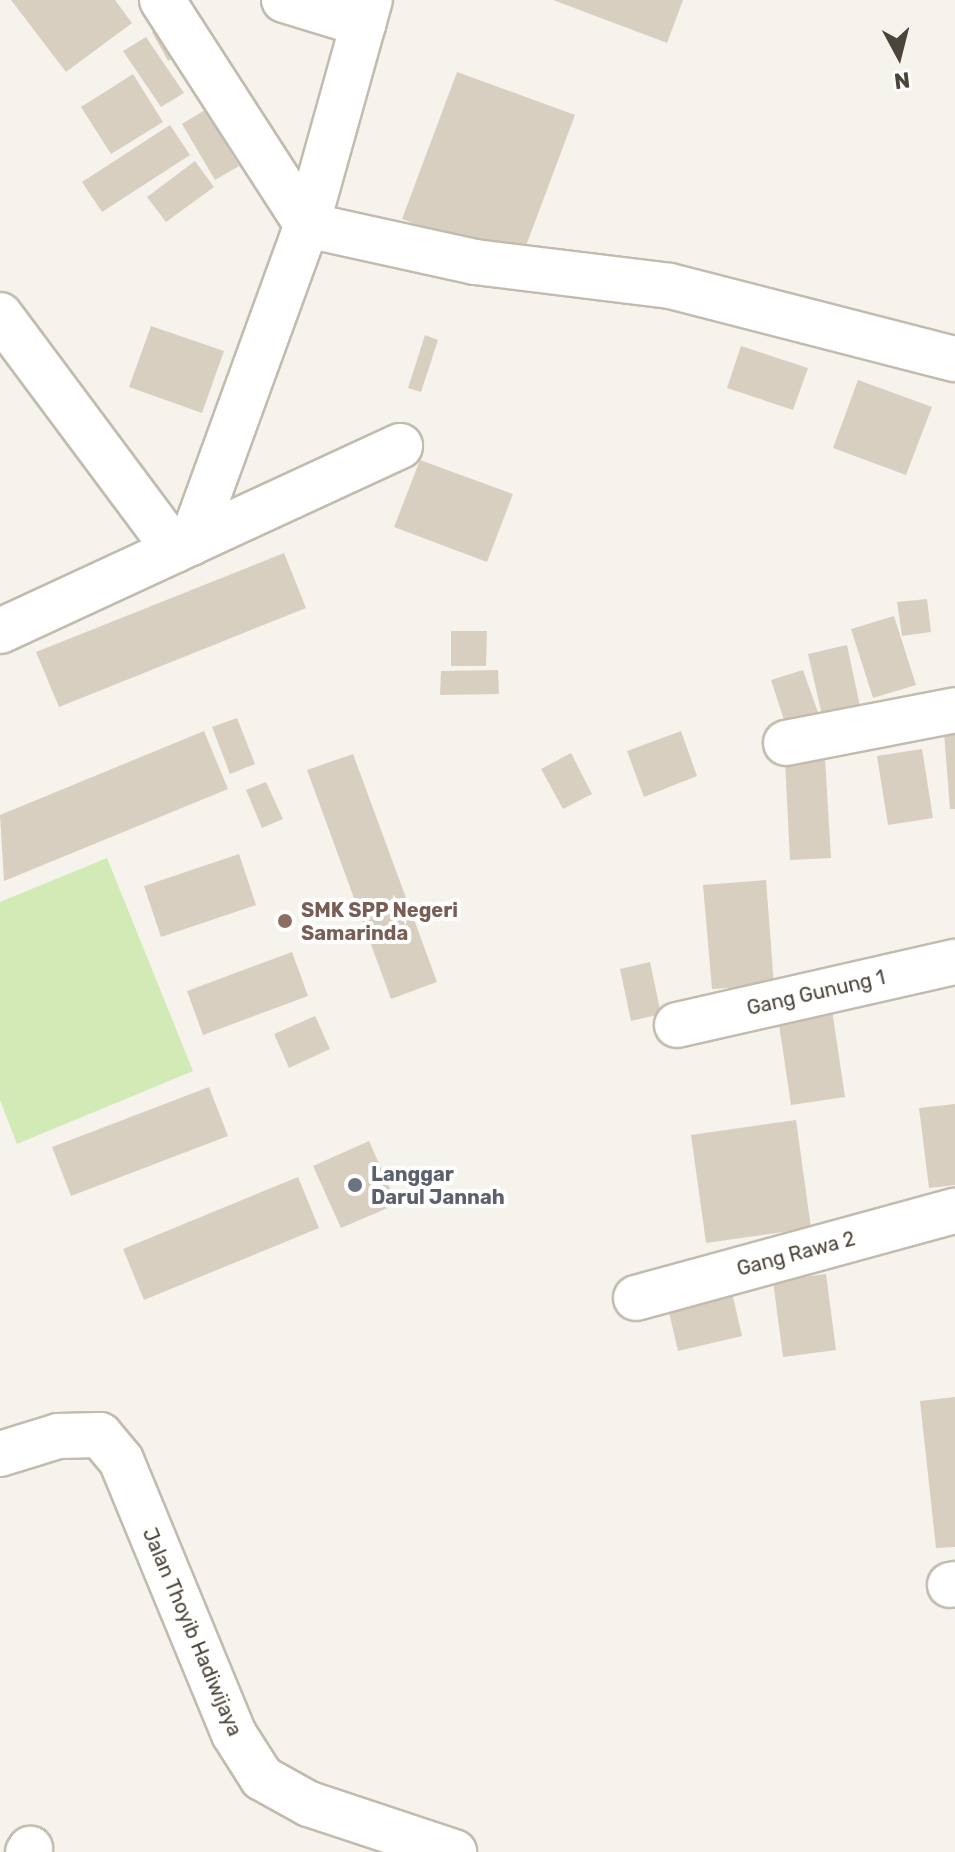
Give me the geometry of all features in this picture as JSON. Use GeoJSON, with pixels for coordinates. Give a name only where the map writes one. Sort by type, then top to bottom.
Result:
{"type":"FeatureCollection","features":[{"type":"Feature","properties":{"kind":"street"},"geometry":{"type":"LineString","coordinates":[[162,0],[307,225],[475,262],[670,286],[955,359]]}},
{"type":"Feature","properties":{"kind":"street"},"geometry":{"type":"LineString","coordinates":[[183,546],[307,225],[367,12],[284,0]]}},
{"type":"Feature","properties":{"kind":"street"},"geometry":{"type":"LineString","coordinates":[[0,315],[183,546]]}},
{"type":"Feature","properties":{"kind":"street"},"geometry":{"type":"LineString","coordinates":[[0,631],[400,446]]}},
{"type":"Feature","properties":{"kind":"street"},"geometry":{"type":"LineString","coordinates":[[786,743],[955,710]]}},
{"type":"Feature","properties":{"kind":"street","name":"Gang Gunung 1"},"geometry":{"type":"LineString","coordinates":[[677,1025],[955,962]]}},
{"type":"Feature","properties":{"kind":"street","name":"Gang Rawa 2"},"geometry":{"type":"LineString","coordinates":[[636,1298],[955,1211]]}},
{"type":"Feature","properties":{"kind":"street","name":"Jalan Thoyib Hadiwijaya"},"geometry":{"type":"LineString","coordinates":[[0,1454],[58,1436],[100,1435],[121,1460],[234,1734],[262,1778],[309,1804],[454,1852]]}},
{"type":"Feature","properties":{"kind":"green space"},"geometry":{"type":"Polygon","coordinates":[[[107,858],[193,1071],[17,1144],[0,1100],[0,902],[107,858]]]}},
{"type":"Feature","properties":{"kind":"building"},"geometry":{"type":"Polygon","coordinates":[[[11,0],[115,0],[132,23],[66,72],[11,0]]]}},
{"type":"Feature","properties":{"kind":"building"},"geometry":{"type":"Polygon","coordinates":[[[553,0],[683,0],[667,43],[553,0]]]}},
{"type":"Feature","properties":{"kind":"building"},"geometry":{"type":"Polygon","coordinates":[[[171,22],[187,51],[168,61],[152,32],[171,22]]]}},
{"type":"Feature","properties":{"kind":"building"},"geometry":{"type":"Polygon","coordinates":[[[146,37],[184,93],[161,107],[123,51],[146,37]]]}},
{"type":"Feature","properties":{"kind":"building"},"geometry":{"type":"Polygon","coordinates":[[[457,72],[575,115],[520,262],[402,219],[457,72]]]}},
{"type":"Feature","properties":{"kind":"building"},"geometry":{"type":"Polygon","coordinates":[[[133,74],[163,122],[111,154],[81,107],[133,74]]]}},
{"type":"Feature","properties":{"kind":"building"},"geometry":{"type":"Polygon","coordinates":[[[205,110],[239,166],[215,180],[182,124],[205,110]]]}},
{"type":"Feature","properties":{"kind":"building"},"geometry":{"type":"Polygon","coordinates":[[[170,125],[190,155],[102,212],[82,182],[170,125]]]}},
{"type":"Feature","properties":{"kind":"building"},"geometry":{"type":"Polygon","coordinates":[[[195,161],[214,187],[166,222],[147,197],[195,161]]]}},
{"type":"Feature","properties":{"kind":"building"},"geometry":{"type":"Polygon","coordinates":[[[151,326],[224,351],[202,413],[129,387],[151,326]]]}},
{"type":"Feature","properties":{"kind":"building"},"geometry":{"type":"Polygon","coordinates":[[[425,335],[438,340],[421,392],[408,388],[425,335]]]}},
{"type":"Feature","properties":{"kind":"building"},"geometry":{"type":"Polygon","coordinates":[[[741,346],[808,368],[793,410],[727,388],[741,346]]]}},
{"type":"Feature","properties":{"kind":"building"},"geometry":{"type":"Polygon","coordinates":[[[858,380],[932,407],[906,475],[833,448],[858,380]]]}},
{"type":"Feature","properties":{"kind":"building"},"geometry":{"type":"Polygon","coordinates":[[[420,460],[513,494],[487,562],[394,527],[420,460]]]}},
{"type":"Feature","properties":{"kind":"building"},"geometry":{"type":"Polygon","coordinates":[[[284,553],[306,608],[59,707],[36,652],[284,553]]]}},
{"type":"Feature","properties":{"kind":"building"},"geometry":{"type":"Polygon","coordinates":[[[927,599],[931,632],[902,636],[897,602],[927,599]]]}},
{"type":"Feature","properties":{"kind":"building"},"geometry":{"type":"Polygon","coordinates":[[[894,616],[916,685],[873,698],[851,629],[894,616]]]}},
{"type":"Feature","properties":{"kind":"building"},"geometry":{"type":"Polygon","coordinates":[[[451,631],[487,631],[486,666],[451,666],[451,631]]]}},
{"type":"Feature","properties":{"kind":"building"},"geometry":{"type":"Polygon","coordinates":[[[847,645],[860,706],[822,715],[808,654],[847,645]]]}},
{"type":"Feature","properties":{"kind":"building"},"geometry":{"type":"Polygon","coordinates":[[[498,670],[499,694],[440,695],[441,671],[498,670]]]}},
{"type":"Feature","properties":{"kind":"building"},"geometry":{"type":"Polygon","coordinates":[[[803,670],[820,718],[787,729],[771,680],[803,670]]]}},
{"type":"Feature","properties":{"kind":"building"},"geometry":{"type":"Polygon","coordinates":[[[237,718],[255,764],[230,774],[212,727],[237,718]]]}},
{"type":"Feature","properties":{"kind":"building"},"geometry":{"type":"Polygon","coordinates":[[[955,719],[955,809],[950,809],[943,720],[955,719]]]}},
{"type":"Feature","properties":{"kind":"building"},"geometry":{"type":"Polygon","coordinates":[[[204,731],[228,789],[4,881],[0,815],[204,731]]]}},
{"type":"Feature","properties":{"kind":"building"},"geometry":{"type":"Polygon","coordinates":[[[681,731],[697,776],[644,797],[627,751],[681,731]]]}},
{"type":"Feature","properties":{"kind":"building"},"geometry":{"type":"Polygon","coordinates":[[[922,749],[933,818],[888,825],[877,756],[922,749]]]}},
{"type":"Feature","properties":{"kind":"building"},"geometry":{"type":"Polygon","coordinates":[[[571,753],[592,794],[563,809],[541,769],[571,753]]]}},
{"type":"Feature","properties":{"kind":"building"},"geometry":{"type":"Polygon","coordinates":[[[353,754],[437,982],[391,999],[307,770],[353,754]]]}},
{"type":"Feature","properties":{"kind":"building"},"geometry":{"type":"Polygon","coordinates":[[[825,758],[831,858],[790,860],[785,761],[825,758]]]}},
{"type":"Feature","properties":{"kind":"building"},"geometry":{"type":"Polygon","coordinates":[[[266,782],[283,819],[262,828],[246,790],[266,782]]]}},
{"type":"Feature","properties":{"kind":"building"},"geometry":{"type":"Polygon","coordinates":[[[239,854],[256,905],[161,937],[144,886],[239,854]]]}},
{"type":"Feature","properties":{"kind":"building"},"geometry":{"type":"Polygon","coordinates":[[[766,880],[774,985],[712,989],[703,885],[766,880]]]}},
{"type":"Feature","properties":{"kind":"building"},"geometry":{"type":"Polygon","coordinates":[[[292,952],[308,996],[203,1035],[187,991],[292,952]]]}},
{"type":"Feature","properties":{"kind":"building"},"geometry":{"type":"Polygon","coordinates":[[[650,962],[661,1014],[631,1021],[620,969],[650,962]]]}},
{"type":"Feature","properties":{"kind":"building"},"geometry":{"type":"Polygon","coordinates":[[[831,1003],[845,1097],[791,1105],[777,1011],[831,1003]]]}},
{"type":"Feature","properties":{"kind":"building"},"geometry":{"type":"Polygon","coordinates":[[[315,1016],[330,1049],[289,1068],[274,1034],[315,1016]]]}},
{"type":"Feature","properties":{"kind":"building"},"geometry":{"type":"Polygon","coordinates":[[[209,1087],[228,1136],[71,1196],[52,1147],[209,1087]]]}},
{"type":"Feature","properties":{"kind":"building"},"geometry":{"type":"Polygon","coordinates":[[[955,1104],[955,1185],[929,1188],[919,1108],[955,1104]]]}},
{"type":"Feature","properties":{"kind":"building"},"geometry":{"type":"Polygon","coordinates":[[[796,1120],[811,1228],[706,1243],[691,1135],[796,1120]]]}},
{"type":"Feature","properties":{"kind":"building","name":"Langgar Darul Jannah"},"geometry":{"type":"Polygon","coordinates":[[[369,1141],[397,1204],[341,1228],[313,1166],[369,1141]]]}},
{"type":"Feature","properties":{"kind":"building"},"geometry":{"type":"Polygon","coordinates":[[[298,1177],[319,1228],[144,1300],[123,1249],[298,1177]]]}},
{"type":"Feature","properties":{"kind":"building"},"geometry":{"type":"Polygon","coordinates":[[[826,1274],[836,1350],[783,1357],[773,1281],[826,1274]]]}},
{"type":"Feature","properties":{"kind":"building"},"geometry":{"type":"Polygon","coordinates":[[[728,1275],[742,1336],[678,1351],[664,1291],[728,1275]]]}},
{"type":"Feature","properties":{"kind":"building"},"geometry":{"type":"Polygon","coordinates":[[[955,1397],[955,1547],[936,1548],[920,1401],[955,1397]]]}},
{"type":"Feature","properties":{"kind":"place","name":"SMK SPP Negeri Samarinda"},"geometry":{"type":"Point","coordinates":[285,921]}},
{"type":"Feature","properties":{"kind":"place","name":"Langgar Darul Jannah"},"geometry":{"type":"Point","coordinates":[355,1185]}}]}
